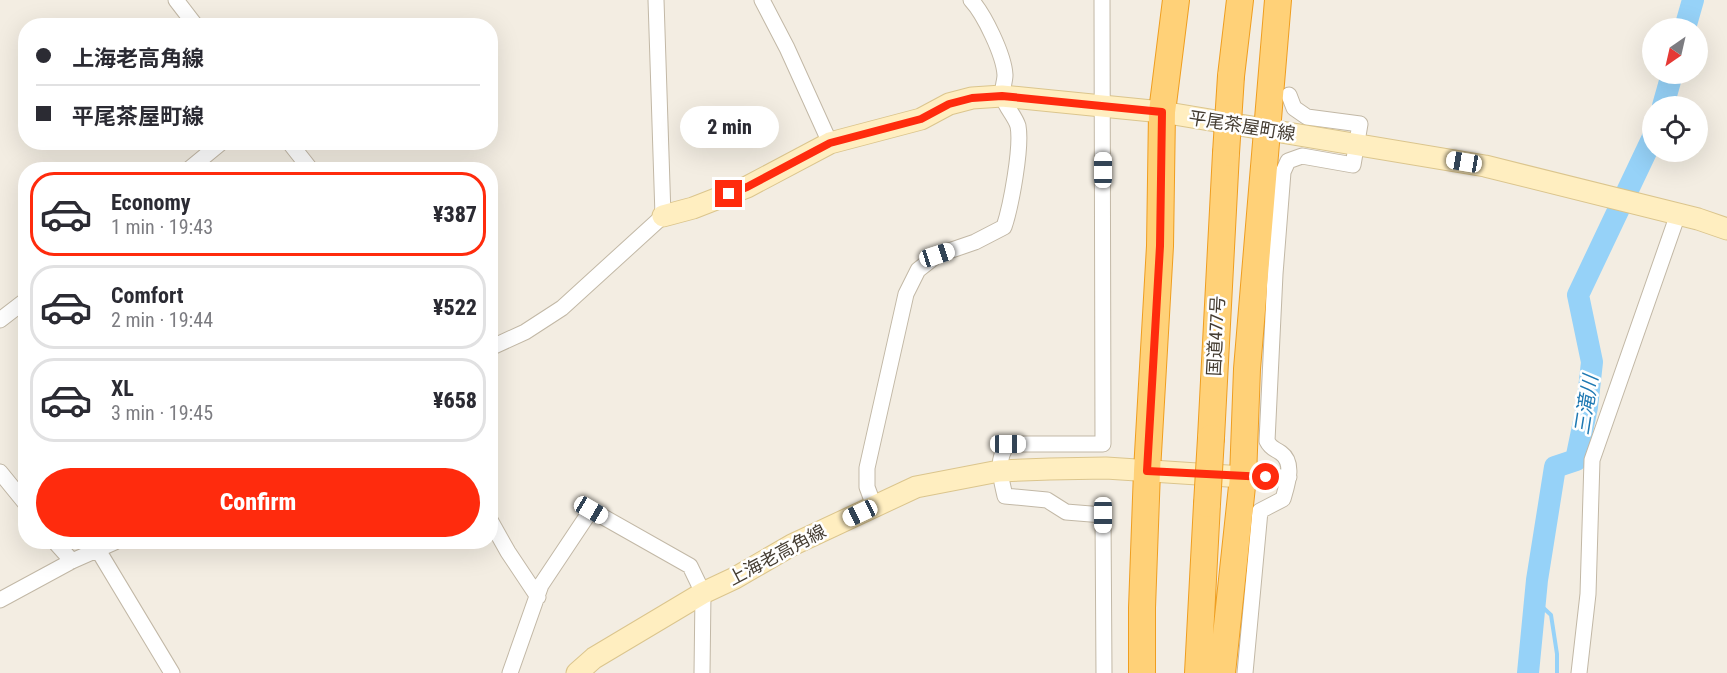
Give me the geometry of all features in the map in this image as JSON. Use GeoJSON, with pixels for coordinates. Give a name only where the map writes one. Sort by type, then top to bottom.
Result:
{"type":"FeatureCollection","features":[{"type":"Feature","properties":{"kind":"highway"},"geometry":{"type":"LineString","coordinates":[[1142,673],[1147,471],[1160,246],[1162,112],[1176,0]]}},
{"type":"Feature","properties":{"kind":"highway","name":"国道477号"},"geometry":{"type":"LineString","coordinates":[[1197,673],[1226,153],[1231,76],[1240,0]]}},
{"type":"Feature","properties":{"kind":"highway"},"geometry":{"type":"LineString","coordinates":[[1222,673],[1243,477],[1247,369],[1278,0]]}},
{"type":"Feature","properties":{"kind":"main road","name":"平尾茶屋町線"},"geometry":{"type":"LineString","coordinates":[[663,216],[693,208],[747,187],[830,143],[921,119],[949,104],[972,98],[1002,96],[1162,112],[1485,166],[1727,229]]}},
{"type":"Feature","properties":{"kind":"main road","name":"上海老高角線"},"geometry":{"type":"LineString","coordinates":[[577,673],[594,658],[703,593],[735,578],[792,545],[916,487],[999,471],[1106,468],[1243,477]]}},
{"type":"Feature","properties":{"kind":"street"},"geometry":{"type":"LineString","coordinates":[[176,0],[190,18]]}},
{"type":"Feature","properties":{"kind":"street"},"geometry":{"type":"LineString","coordinates":[[498,344],[525,332],[562,308],[663,216],[656,0]]}},
{"type":"Feature","properties":{"kind":"street"},"geometry":{"type":"LineString","coordinates":[[762,0],[787,48],[830,143]]}},
{"type":"Feature","properties":{"kind":"street"},"geometry":{"type":"LineString","coordinates":[[874,506],[867,487],[867,468],[906,294],[918,270],[937,255],[975,242],[1004,227],[1011,208],[1018,127],[1002,96],[1005,73],[993,37],[977,7],[970,0]]}},
{"type":"Feature","properties":{"kind":"street"},"geometry":{"type":"LineString","coordinates":[[1102,0],[1103,444],[1008,444],[1002,452],[999,471],[1005,496],[1047,500],[1066,512],[1103,515],[1104,673]]}},
{"type":"Feature","properties":{"kind":"street"},"geometry":{"type":"LineString","coordinates":[[1245,673],[1260,512],[1283,499],[1289,477],[1288,463],[1282,454],[1270,448],[1267,441],[1275,274],[1283,172],[1288,161],[1302,156],[1353,165],[1360,124],[1307,117],[1294,108],[1289,94]]}},
{"type":"Feature","properties":{"kind":"street"},"geometry":{"type":"LineString","coordinates":[[198,162],[212,150]]}},
{"type":"Feature","properties":{"kind":"street"},"geometry":{"type":"LineString","coordinates":[[295,150],[305,162]]}},
{"type":"Feature","properties":{"kind":"street"},"geometry":{"type":"LineString","coordinates":[[1579,673],[1588,594],[1592,460],[1672,213]]}},
{"type":"Feature","properties":{"kind":"street"},"geometry":{"type":"LineString","coordinates":[[0,320],[18,306]]}},
{"type":"Feature","properties":{"kind":"street"},"geometry":{"type":"LineString","coordinates":[[0,472],[18,494]]}},
{"type":"Feature","properties":{"kind":"street"},"geometry":{"type":"LineString","coordinates":[[1243,477],[1289,477]]}},
{"type":"Feature","properties":{"kind":"street"},"geometry":{"type":"LineString","coordinates":[[510,673],[541,585],[591,510],[690,566],[703,593],[702,673]]}},
{"type":"Feature","properties":{"kind":"street"},"geometry":{"type":"LineString","coordinates":[[498,534],[538,597]]}},
{"type":"Feature","properties":{"kind":"street"},"geometry":{"type":"LineString","coordinates":[[61,549],[72,561]]}},
{"type":"Feature","properties":{"kind":"street"},"geometry":{"type":"LineString","coordinates":[[0,600],[72,561],[98,550],[172,673]]}},
{"type":"Feature","properties":{"kind":"street"},"geometry":{"type":"LineString","coordinates":[[1130,673],[1142,608]]}},
{"type":"Feature","properties":{"kind":"waterway","name":"三滝川"},"geometry":{"type":"LineString","coordinates":[[1688,18],[1693,0]]}},
{"type":"Feature","properties":{"kind":"waterway","name":"三滝川"},"geometry":{"type":"LineString","coordinates":[[1666,96],[1669,84]]}},
{"type":"Feature","properties":{"kind":"waterway","name":"三滝川"},"geometry":{"type":"LineString","coordinates":[[1528,673],[1537,580],[1555,467],[1576,460],[1587,407],[1592,362],[1578,295],[1642,160]]}},
{"type":"Feature","properties":{"kind":"waterway"},"geometry":{"type":"LineString","coordinates":[[1536,601],[1551,615],[1557,654],[1557,673]]}},
{"type":"Feature","properties":{"kind":"route"},"geometry":{"type":"LineString","coordinates":[[729,194],[747,187],[830,143],[921,119],[949,104],[972,98],[1002,96],[1162,112],[1160,246],[1147,471],[1266,477]]}}]}
